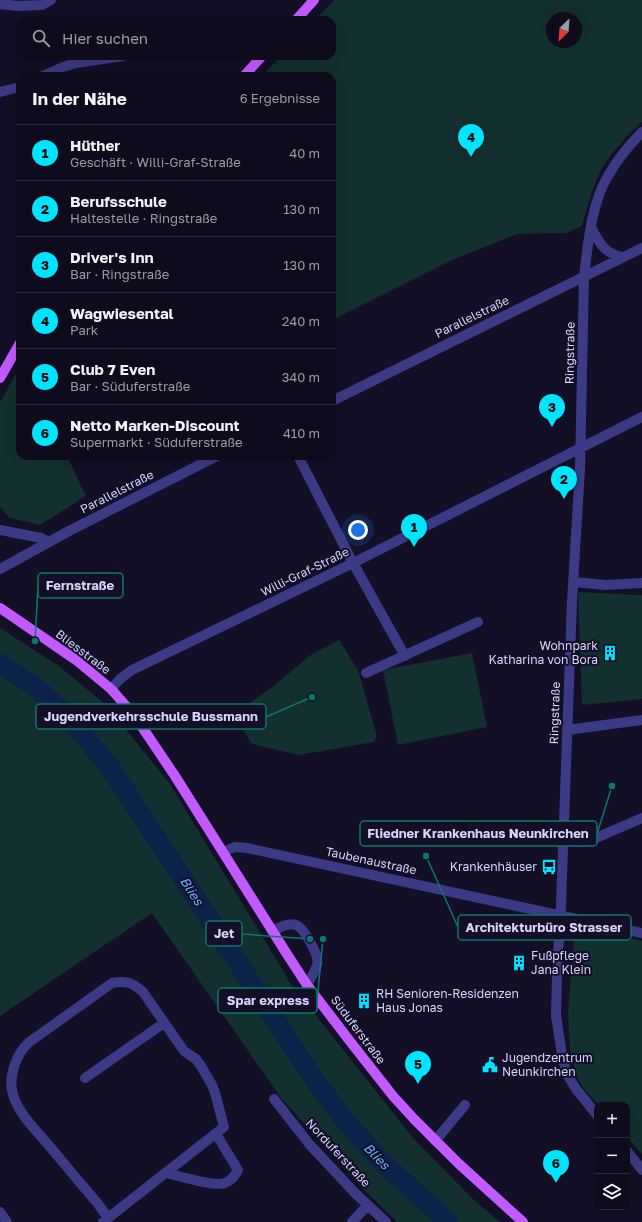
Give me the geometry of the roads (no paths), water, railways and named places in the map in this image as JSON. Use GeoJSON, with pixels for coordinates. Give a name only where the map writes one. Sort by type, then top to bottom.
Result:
{"type":"FeatureCollection","features":[{"type":"Feature","properties":{"kind":"main road"},"geometry":{"type":"LineString","coordinates":[[300,16],[314,0]]}},
{"type":"Feature","properties":{"kind":"main road"},"geometry":{"type":"LineString","coordinates":[[248,72],[258,60]]}},
{"type":"Feature","properties":{"kind":"main road"},"geometry":{"type":"LineString","coordinates":[[0,378],[16,350]]}},
{"type":"Feature","properties":{"kind":"main road","name":"Bliesstraße"},"geometry":{"type":"LineString","coordinates":[[0,608],[76,660],[111,689]]}},
{"type":"Feature","properties":{"kind":"main road","name":"Süduferstraße"},"geometry":{"type":"LineString","coordinates":[[111,689],[138,721],[175,776],[307,985],[393,1096],[434,1141],[523,1222]]}},
{"type":"Feature","properties":{"kind":"street"},"geometry":{"type":"LineString","coordinates":[[0,4],[18,6],[42,5],[51,0]]}},
{"type":"Feature","properties":{"kind":"street"},"geometry":{"type":"LineString","coordinates":[[52,72],[76,63],[96,60]]}},
{"type":"Feature","properties":{"kind":"street"},"geometry":{"type":"LineString","coordinates":[[0,92],[16,88]]}},
{"type":"Feature","properties":{"kind":"street","name":"Ringstraße"},"geometry":{"type":"LineString","coordinates":[[594,1111],[576,1089],[568,1076],[562,1061],[556,1016],[572,601],[581,448],[584,277],[587,251],[597,201],[607,176],[624,151],[642,132]]}},
{"type":"Feature","properties":{"kind":"street"},"geometry":{"type":"LineString","coordinates":[[592,227],[598,242],[615,256],[624,257]]}},
{"type":"Feature","properties":{"kind":"street","name":"Parallelstraße"},"geometry":{"type":"LineString","coordinates":[[336,399],[642,248]]}},
{"type":"Feature","properties":{"kind":"street","name":"Willi-Graf-Straße"},"geometry":{"type":"LineString","coordinates":[[111,689],[120,679],[132,670],[353,563],[642,416]]}},
{"type":"Feature","properties":{"kind":"street","name":"Parallelstraße"},"geometry":{"type":"LineString","coordinates":[[0,570],[49,542],[209,460]]}},
{"type":"Feature","properties":{"kind":"street"},"geometry":{"type":"LineString","coordinates":[[300,460],[353,563],[405,656]]}},
{"type":"Feature","properties":{"kind":"street"},"geometry":{"type":"LineString","coordinates":[[0,530],[41,538],[49,542]]}},
{"type":"Feature","properties":{"kind":"street"},"geometry":{"type":"LineString","coordinates":[[574,582],[606,585],[642,583]]}},
{"type":"Feature","properties":{"kind":"street"},"geometry":{"type":"LineString","coordinates":[[366,673],[478,622]]}},
{"type":"Feature","properties":{"kind":"street"},"geometry":{"type":"LineString","coordinates":[[567,730],[642,720]]}},
{"type":"Feature","properties":{"kind":"street"},"geometry":{"type":"LineString","coordinates":[[563,840],[579,842],[589,841],[642,818]]}},
{"type":"Feature","properties":{"kind":"street","name":"Taubenaustraße"},"geometry":{"type":"LineString","coordinates":[[223,852],[235,847],[247,848],[642,933]]}},
{"type":"Feature","properties":{"kind":"street"},"geometry":{"type":"LineString","coordinates":[[272,931],[289,924],[296,925],[300,928],[315,951],[317,965],[307,985]]}},
{"type":"Feature","properties":{"kind":"street"},"geometry":{"type":"LineString","coordinates":[[166,1173],[212,1184],[225,1184],[233,1178],[238,1170],[220,1130],[215,1093],[212,1085],[196,1059],[184,1051],[143,992],[135,986],[122,981],[112,983],[23,1048],[16,1060],[12,1081],[14,1100],[26,1118],[110,1219],[166,1173],[220,1130]]}},
{"type":"Feature","properties":{"kind":"street"},"geometry":{"type":"LineString","coordinates":[[85,1078],[164,1023]]}},
{"type":"Feature","properties":{"kind":"street","name":"Norduferstraße"},"geometry":{"type":"LineString","coordinates":[[274,1099],[310,1145],[386,1222]]}},
{"type":"Feature","properties":{"kind":"street"},"geometry":{"type":"LineString","coordinates":[[434,1141],[465,1104]]}},
{"type":"Feature","properties":{"kind":"street"},"geometry":{"type":"LineString","coordinates":[[630,1155],[642,1170]]}},
{"type":"Feature","properties":{"kind":"street"},"geometry":{"type":"LineString","coordinates":[[352,1222],[368,1205]]}},
{"type":"Feature","properties":{"kind":"street"},"geometry":{"type":"LineString","coordinates":[[0,1212],[7,1222]]}},
{"type":"Feature","properties":{"kind":"waterway","name":"Blies"},"geometry":{"type":"LineString","coordinates":[[0,664],[35,686],[72,721],[110,767],[318,1085],[351,1128],[383,1163],[448,1222]]}},
{"type":"Feature","properties":{"kind":"place","name":"Wagwiesental"},"geometry":{"type":"Point","coordinates":[471,157]}},
{"type":"Feature","properties":{"kind":"place","name":"Driver's Inn"},"geometry":{"type":"Point","coordinates":[552,427]}},
{"type":"Feature","properties":{"kind":"place","name":"Berufsschule"},"geometry":{"type":"Point","coordinates":[564,499]}},
{"type":"Feature","properties":{"kind":"place","name":"Hüther"},"geometry":{"type":"Point","coordinates":[414,547]}},
{"type":"Feature","properties":{"kind":"place","name":"Fernstraße"},"geometry":{"type":"Point","coordinates":[35,641]}},
{"type":"Feature","properties":{"kind":"place","name":"Wohnpark Katharina von Bora"},"geometry":{"type":"Point","coordinates":[610,653]}},
{"type":"Feature","properties":{"kind":"place","name":"Jugendverkehrsschule Bussmann"},"geometry":{"type":"Point","coordinates":[312,697]}},
{"type":"Feature","properties":{"kind":"place","name":"Fliedner Krankenhaus Neunkirchen"},"geometry":{"type":"Point","coordinates":[612,786]}},
{"type":"Feature","properties":{"kind":"place","name":"Architekturbüro Strasser"},"geometry":{"type":"Point","coordinates":[426,856]}},
{"type":"Feature","properties":{"kind":"place","name":"Krankenhäuser"},"geometry":{"type":"Point","coordinates":[549,867]}},
{"type":"Feature","properties":{"kind":"place","name":"Jet"},"geometry":{"type":"Point","coordinates":[310,939]}},
{"type":"Feature","properties":{"kind":"place","name":"Spar express"},"geometry":{"type":"Point","coordinates":[323,939]}},
{"type":"Feature","properties":{"kind":"place","name":"Fußpflege Jana Klein"},"geometry":{"type":"Point","coordinates":[519,963]}},
{"type":"Feature","properties":{"kind":"place","name":"RH Senioren-Residenzen Haus Jonas"},"geometry":{"type":"Point","coordinates":[364,1001]}},
{"type":"Feature","properties":{"kind":"place","name":"Jugendzentrum Neunkirchen"},"geometry":{"type":"Point","coordinates":[490,1065]}},
{"type":"Feature","properties":{"kind":"place","name":"Club 7 Even"},"geometry":{"type":"Point","coordinates":[418,1084]}},
{"type":"Feature","properties":{"kind":"place","name":"Netto Marken-Discount"},"geometry":{"type":"Point","coordinates":[556,1183]}}]}
